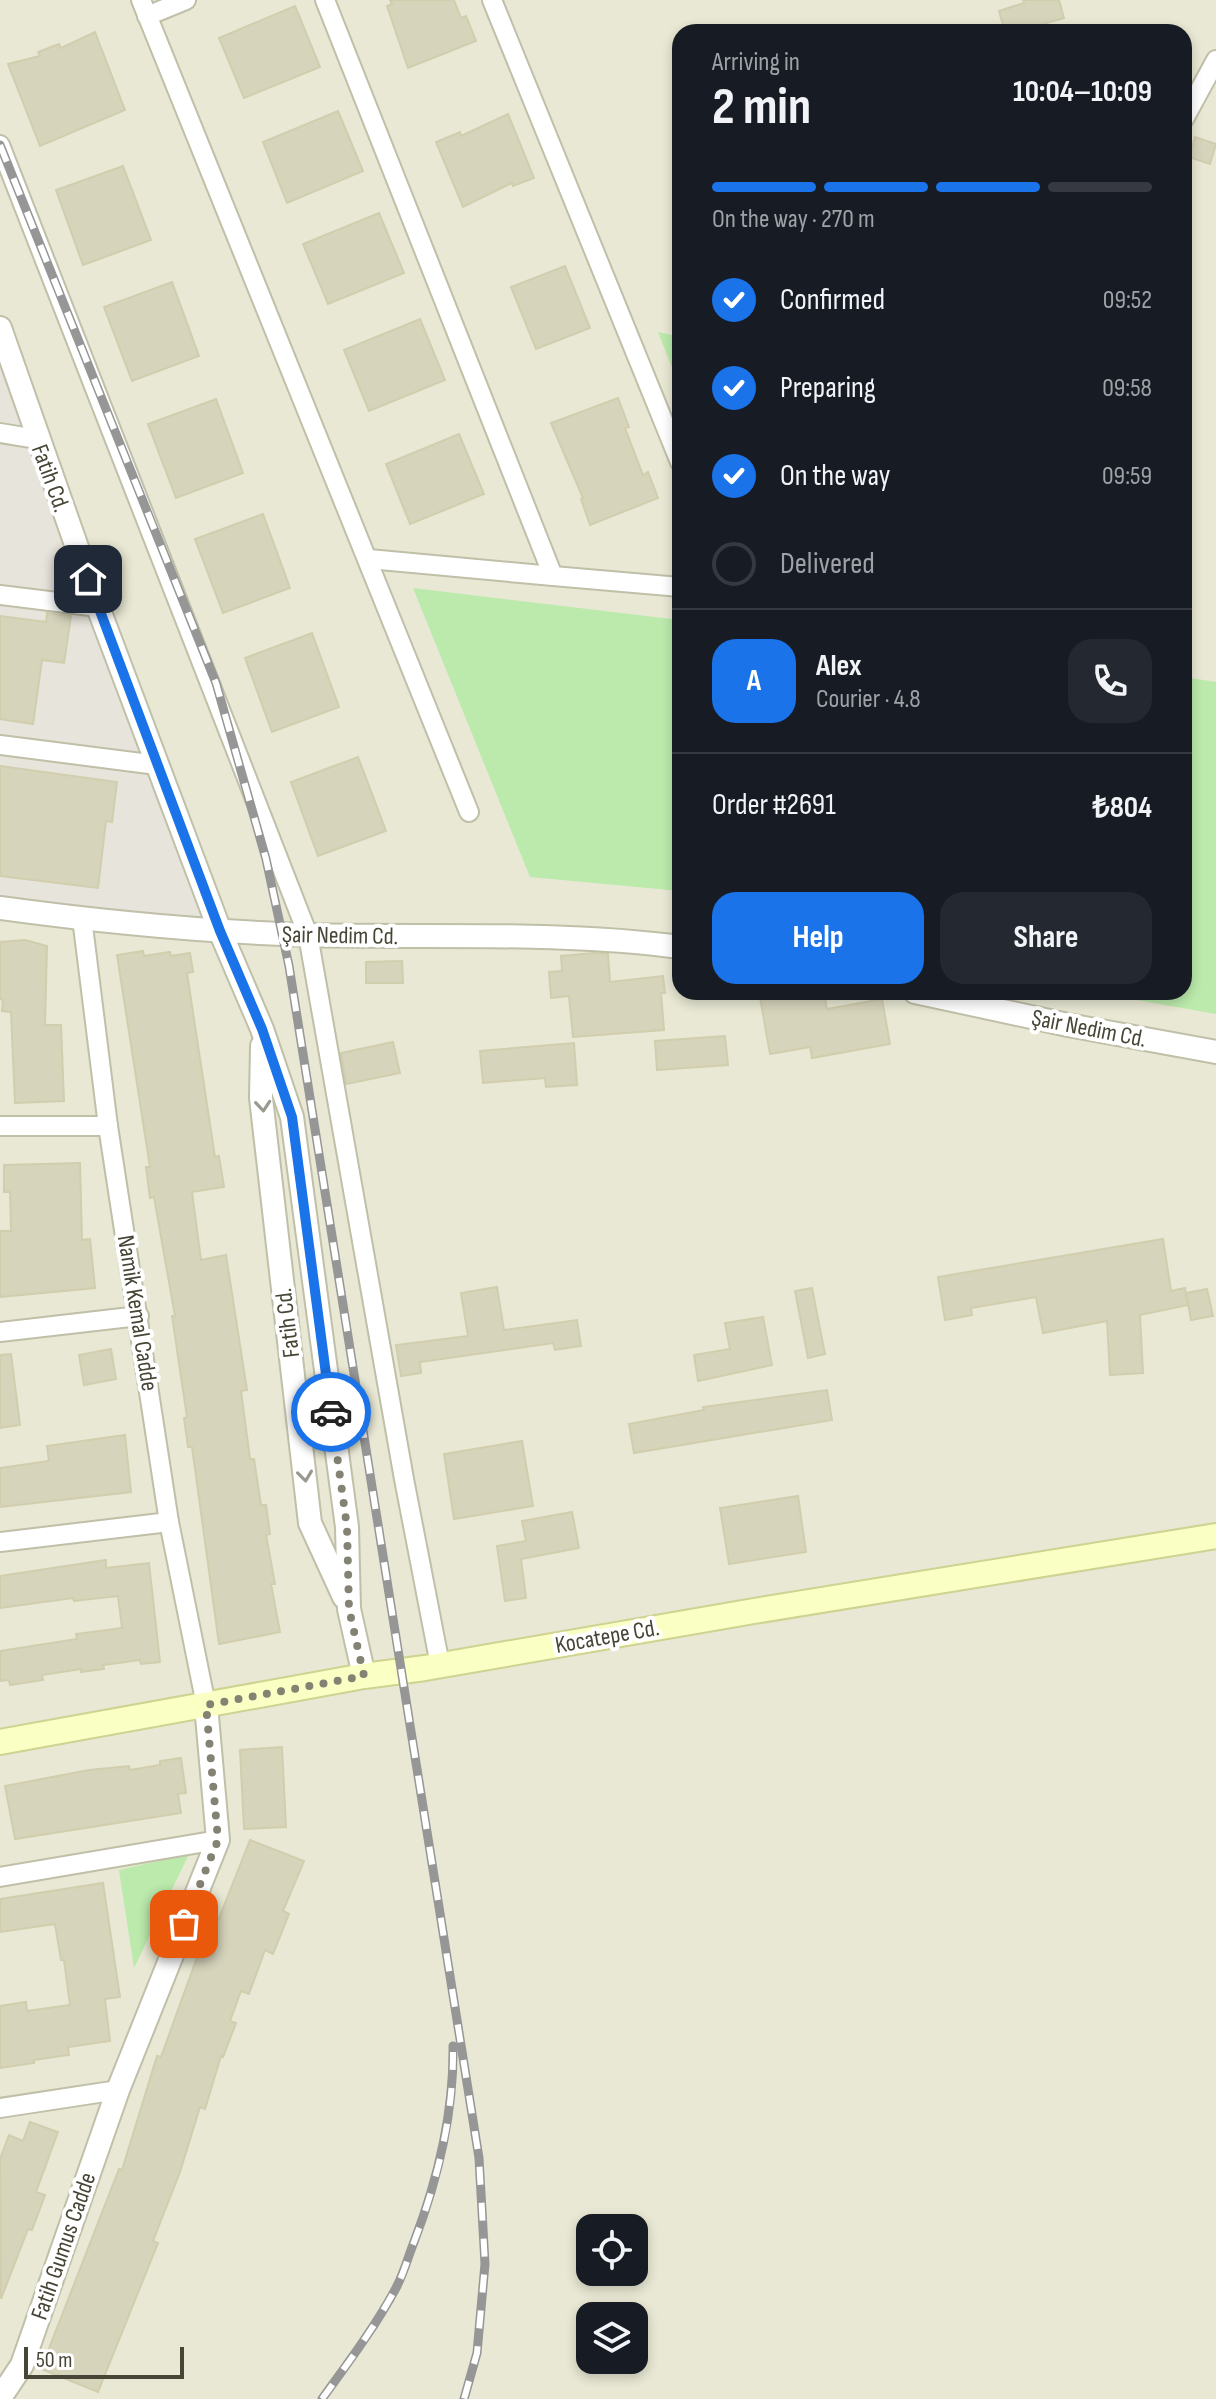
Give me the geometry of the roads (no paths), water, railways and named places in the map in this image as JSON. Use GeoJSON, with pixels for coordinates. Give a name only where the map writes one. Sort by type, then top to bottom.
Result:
{"type":"FeatureCollection","features":[{"type":"Feature","properties":{"kind":"main road","name":"Kocatepe Cd."},"geometry":{"type":"LineString","coordinates":[[0,1742],[364,1676],[1216,1536]]}},
{"type":"Feature","properties":{"kind":"street"},"geometry":{"type":"LineString","coordinates":[[186,0],[144,8],[469,812]]}},
{"type":"Feature","properties":{"kind":"street"},"geometry":{"type":"LineString","coordinates":[[325,0],[553,576]]}},
{"type":"Feature","properties":{"kind":"street"},"geometry":{"type":"LineString","coordinates":[[492,0],[672,442]]}},
{"type":"Feature","properties":{"kind":"street"},"geometry":{"type":"LineString","coordinates":[[1192,104],[1216,60]]}},
{"type":"Feature","properties":{"kind":"street"},"geometry":{"type":"LineString","coordinates":[[0,145],[308,935],[440,1665]]}},
{"type":"Feature","properties":{"kind":"street","name":"Fatih Cd."},"geometry":{"type":"LineString","coordinates":[[0,328],[98,607],[220,931],[262,1029],[292,1117],[347,1527],[349,1609],[364,1676]]}},
{"type":"Feature","properties":{"kind":"street"},"geometry":{"type":"LineString","coordinates":[[0,433],[37,439]]}},
{"type":"Feature","properties":{"kind":"street"},"geometry":{"type":"LineString","coordinates":[[369,559],[672,586]]}},
{"type":"Feature","properties":{"kind":"street"},"geometry":{"type":"LineString","coordinates":[[0,595],[98,607]]}},
{"type":"Feature","properties":{"kind":"street"},"geometry":{"type":"LineString","coordinates":[[0,745],[157,765]]}},
{"type":"Feature","properties":{"kind":"street","name":"Şair Nedim Cd."},"geometry":{"type":"LineString","coordinates":[[0,908],[220,931],[550,938],[672,946]]}},
{"type":"Feature","properties":{"kind":"street","name":"Namik Kemal Cadde"},"geometry":{"type":"LineString","coordinates":[[82,918],[108,1126],[169,1522],[206,1705]]}},
{"type":"Feature","properties":{"kind":"street","name":"Şair Nedim Cd."},"geometry":{"type":"LineString","coordinates":[[952,1000],[1216,1052]]}},
{"type":"Feature","properties":{"kind":"street","name":"Fatih Cd."},"geometry":{"type":"LineString","coordinates":[[262,1029],[261,1098],[310,1523],[349,1609]]}},
{"type":"Feature","properties":{"kind":"street"},"geometry":{"type":"LineString","coordinates":[[0,1126],[108,1126]]}},
{"type":"Feature","properties":{"kind":"street"},"geometry":{"type":"LineString","coordinates":[[0,1332],[139,1316]]}},
{"type":"Feature","properties":{"kind":"street"},"geometry":{"type":"LineString","coordinates":[[0,1542],[169,1522]]}},
{"type":"Feature","properties":{"kind":"street"},"geometry":{"type":"LineString","coordinates":[[0,1877],[218,1840],[206,1705]]}},
{"type":"Feature","properties":{"kind":"street","name":"Fatih Gumus Cadde"},"geometry":{"type":"LineString","coordinates":[[0,2398],[22,2365],[118,2090],[218,1840]]}},
{"type":"Feature","properties":{"kind":"street"},"geometry":{"type":"LineString","coordinates":[[0,2108],[118,2090]]}},
{"type":"Feature","properties":{"kind":"railway"},"geometry":{"type":"LineString","coordinates":[[0,145],[216,683],[266,859],[289,966],[479,2158],[485,2264],[477,2353],[464,2399]]}},
{"type":"Feature","properties":{"kind":"railway"},"geometry":{"type":"LineString","coordinates":[[322,2399],[379,2317],[404,2271],[443,2146],[451,2096],[453,2046]]}}]}
